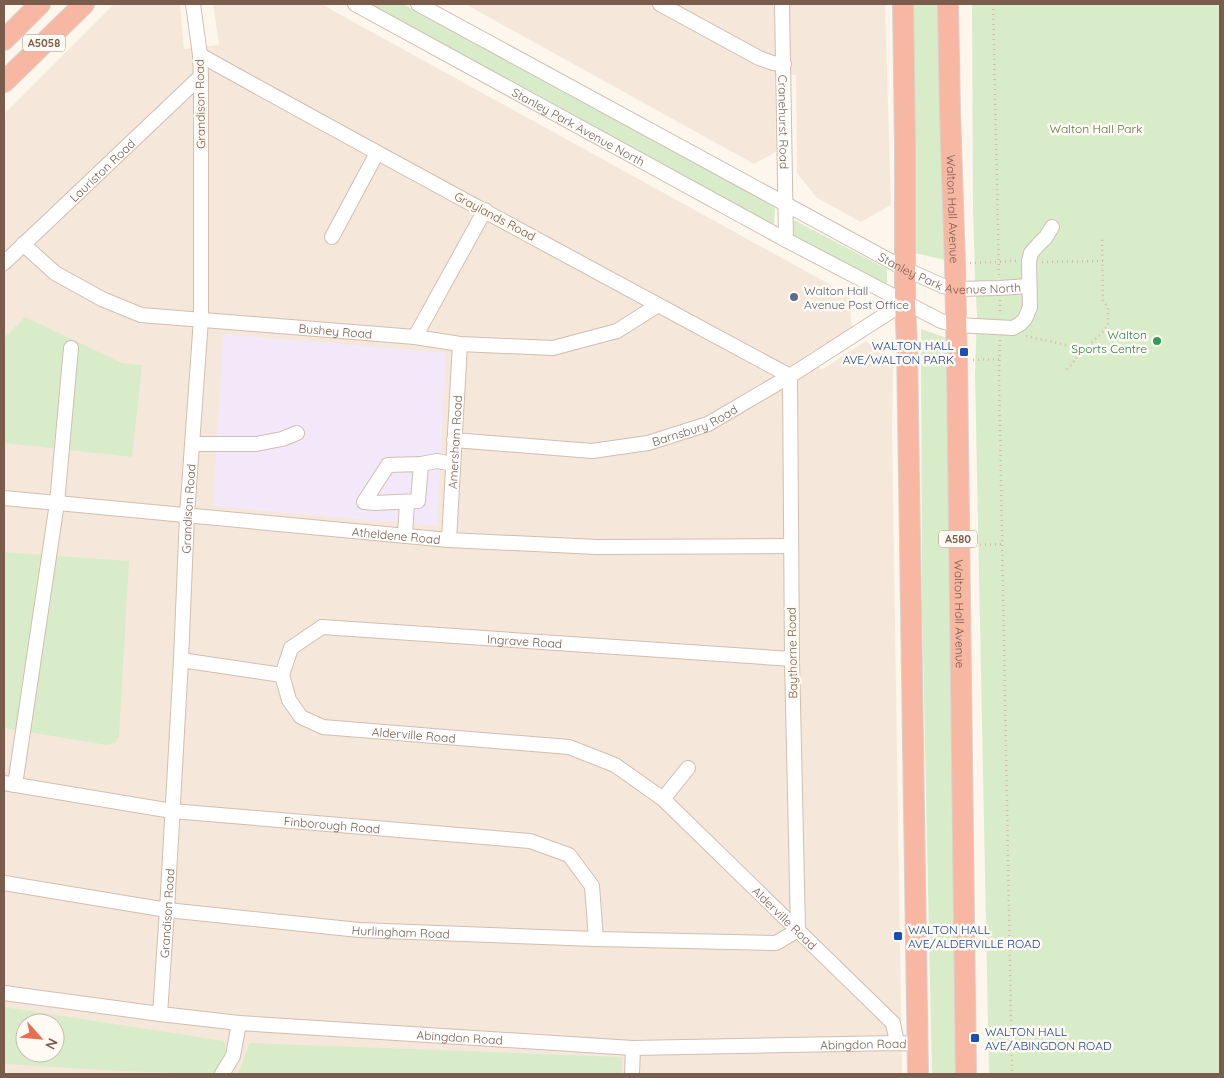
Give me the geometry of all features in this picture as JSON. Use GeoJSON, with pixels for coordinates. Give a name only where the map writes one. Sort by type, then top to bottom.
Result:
{"type":"FeatureCollection","features":[{"type":"Feature","properties":{"kind":"highway","name":"A5058"},"geometry":{"type":"LineString","coordinates":[[4,40],[40,4]]}},
{"type":"Feature","properties":{"kind":"highway","name":"A5058"},"geometry":{"type":"LineString","coordinates":[[4,82],[84,4]]}},
{"type":"Feature","properties":{"kind":"highway"},"geometry":{"type":"LineString","coordinates":[[903,4],[905,302],[918,1074]]}},
{"type":"Feature","properties":{"kind":"highway","name":"Walton Hall Avenue"},"geometry":{"type":"LineString","coordinates":[[948,4],[957,362],[966,1074]]}},
{"type":"Feature","properties":{"kind":"street","name":"Grandison Road"},"geometry":{"type":"LineString","coordinates":[[160,1014],[181,660],[187,515],[201,319],[201,76],[193,4]]}},
{"type":"Feature","properties":{"kind":"street","name":"Stanley Park Avenue North"},"geometry":{"type":"LineString","coordinates":[[355,4],[786,240],[941,321],[956,325],[1007,327],[1025,320],[1030,308],[1029,286],[955,289],[942,286],[905,269],[418,4]]}},
{"type":"Feature","properties":{"kind":"street"},"geometry":{"type":"LineString","coordinates":[[660,4],[759,58],[784,64]]}},
{"type":"Feature","properties":{"kind":"street","name":"Cranehurst Road"},"geometry":{"type":"LineString","coordinates":[[782,4],[786,240]]}},
{"type":"Feature","properties":{"kind":"street","name":"Graylands Road"},"geometry":{"type":"LineString","coordinates":[[200,54],[376,153],[790,376]]}},
{"type":"Feature","properties":{"kind":"street","name":"Lauriston Road"},"geometry":{"type":"LineString","coordinates":[[4,263],[201,76]]}},
{"type":"Feature","properties":{"kind":"street"},"geometry":{"type":"LineString","coordinates":[[332,237],[376,153]]}},
{"type":"Feature","properties":{"kind":"street"},"geometry":{"type":"LineString","coordinates":[[415,337],[484,210]]}},
{"type":"Feature","properties":{"kind":"street"},"geometry":{"type":"LineString","coordinates":[[1029,286],[1029,261],[1031,253],[1046,237],[1052,227]]}},
{"type":"Feature","properties":{"kind":"street","name":"Bushey Road"},"geometry":{"type":"LineString","coordinates":[[23,244],[55,273],[102,300],[141,315],[415,337],[460,344],[553,348],[617,331],[658,305]]}},
{"type":"Feature","properties":{"kind":"street","name":"Barnsbury Road"},"geometry":{"type":"LineString","coordinates":[[454,440],[592,451],[648,443],[708,424],[790,376],[905,302]]}},
{"type":"Feature","properties":{"kind":"street","name":"Amersham Road"},"geometry":{"type":"LineString","coordinates":[[449,540],[460,344]]}},
{"type":"Feature","properties":{"kind":"street"},"geometry":{"type":"LineString","coordinates":[[10,784],[57,503],[71,348]]}},
{"type":"Feature","properties":{"kind":"street","name":"Baythorne Road"},"geometry":{"type":"LineString","coordinates":[[790,376],[790,546],[798,930]]}},
{"type":"Feature","properties":{"kind":"street"},"geometry":{"type":"LineString","coordinates":[[192,444],[256,444],[282,439],[298,433]]}},
{"type":"Feature","properties":{"kind":"street"},"geometry":{"type":"LineString","coordinates":[[421,464],[418,501],[364,502],[388,465],[421,464],[437,460],[453,464]]}},
{"type":"Feature","properties":{"kind":"street","name":"Atheldene Road"},"geometry":{"type":"LineString","coordinates":[[4,498],[449,540],[597,547],[790,546]]}},
{"type":"Feature","properties":{"kind":"street"},"geometry":{"type":"LineString","coordinates":[[406,535],[407,502]]}},
{"type":"Feature","properties":{"kind":"street","name":"Ingrave Road"},"geometry":{"type":"LineString","coordinates":[[282,674],[291,648],[322,627],[792,659]]}},
{"type":"Feature","properties":{"kind":"street"},"geometry":{"type":"LineString","coordinates":[[181,660],[282,674]]}},
{"type":"Feature","properties":{"kind":"street","name":"Alderville Road"},"geometry":{"type":"LineString","coordinates":[[282,674],[289,700],[301,717],[322,728],[569,747],[615,765],[663,799],[798,930],[892,1023],[897,1043]]}},
{"type":"Feature","properties":{"kind":"street"},"geometry":{"type":"LineString","coordinates":[[663,799],[688,768]]}},
{"type":"Feature","properties":{"kind":"street","name":"Finborough Road"},"geometry":{"type":"LineString","coordinates":[[10,784],[172,811],[530,842],[569,855],[592,886],[596,939]]}},
{"type":"Feature","properties":{"kind":"street","name":"Hurlingham Road"},"geometry":{"type":"LineString","coordinates":[[4,883],[167,910],[359,930],[596,939],[776,943],[798,930]]}},
{"type":"Feature","properties":{"kind":"street","name":"Abingdon Road"},"geometry":{"type":"LineString","coordinates":[[4,993],[239,1023],[633,1048],[917,1044]]}},
{"type":"Feature","properties":{"kind":"street"},"geometry":{"type":"LineString","coordinates":[[222,1074],[232,1056],[239,1023]]}},
{"type":"Feature","properties":{"kind":"street"},"geometry":{"type":"LineString","coordinates":[[632,1074],[633,1048]]}},
{"type":"Feature","properties":{"kind":"path"},"geometry":{"type":"LineString","coordinates":[[993,4],[999,288],[1007,327],[999,359],[1012,1074]]}},
{"type":"Feature","properties":{"kind":"path"},"geometry":{"type":"LineString","coordinates":[[1065,372],[1084,349],[1108,326],[1108,308],[1103,300],[1102,237]]}},
{"type":"Feature","properties":{"kind":"path"},"geometry":{"type":"LineString","coordinates":[[1007,327],[1017,335],[1084,349]]}},
{"type":"Feature","properties":{"kind":"path"},"geometry":{"type":"LineString","coordinates":[[957,362],[999,359]]}},
{"type":"Feature","properties":{"kind":"path"},"geometry":{"type":"LineString","coordinates":[[958,546],[1002,544]]}},
{"type":"Feature","properties":{"kind":"shaded area"},"geometry":{"type":"Polygon","coordinates":[[[114,4],[180,4],[184,49],[219,45],[213,4],[321,4],[849,295],[852,329],[810,353],[821,370],[866,341],[893,365],[892,431],[902,1074],[4,1074],[4,114],[114,4]]]}},
{"type":"Feature","properties":{"kind":"shaded area"},"geometry":{"type":"Polygon","coordinates":[[[465,4],[885,4],[891,205],[861,222],[817,198],[797,173],[796,75],[775,74],[776,152],[754,164],[465,4]]]}},
{"type":"Feature","properties":{"kind":"shaded area"},"geometry":{"type":"Polygon","coordinates":[[[223,334],[446,353],[437,526],[213,506],[223,334]]]}},
{"type":"Feature","properties":{"kind":"green space"},"geometry":{"type":"Polygon","coordinates":[[[368,4],[403,4],[775,207],[774,226],[368,4]]]}},
{"type":"Feature","properties":{"kind":"green space"},"geometry":{"type":"Polygon","coordinates":[[[912,4],[941,4],[945,260],[915,253],[912,4]]]}},
{"type":"Feature","properties":{"kind":"green space","name":"Walton Hall Park"},"geometry":{"type":"Polygon","coordinates":[[[972,4],[1220,4],[1220,1074],[989,1074],[975,373],[977,315],[973,207],[972,4]]]}},
{"type":"Feature","properties":{"kind":"green space"},"geometry":{"type":"Polygon","coordinates":[[[794,220],[887,269],[887,284],[793,237],[794,220]]]}},
{"type":"Feature","properties":{"kind":"green space"},"geometry":{"type":"Polygon","coordinates":[[[25,317],[122,363],[142,365],[132,457],[4,443],[4,338],[25,317]]]}},
{"type":"Feature","properties":{"kind":"green space"},"geometry":{"type":"Polygon","coordinates":[[[921,329],[947,338],[957,1074],[932,1074],[922,608],[921,329]]]}},
{"type":"Feature","properties":{"kind":"green space"},"geometry":{"type":"Polygon","coordinates":[[[4,552],[129,561],[119,736],[115,743],[107,745],[4,728],[4,552]]]}},
{"type":"Feature","properties":{"kind":"green space"},"geometry":{"type":"Polygon","coordinates":[[[4,1007],[43,1013],[15,1013],[15,1063],[65,1063],[65,1016],[225,1041],[224,1059],[213,1074],[118,1071],[4,1064],[4,1007]]]}},
{"type":"Feature","properties":{"kind":"green space"},"geometry":{"type":"Polygon","coordinates":[[[250,1043],[622,1057],[622,1074],[237,1074],[250,1043]]]}},
{"type":"Feature","properties":{"kind":"place","name":"Walton Hall Avenue Post Office"},"geometry":{"type":"Point","coordinates":[794,297]}},
{"type":"Feature","properties":{"kind":"place","name":"Walton Sports Centre"},"geometry":{"type":"Point","coordinates":[1157,341]}},
{"type":"Feature","properties":{"kind":"place","name":"WALTON HALL AVE/WALTON PARK"},"geometry":{"type":"Point","coordinates":[964,352]}},
{"type":"Feature","properties":{"kind":"place","name":"WALTON HALL AVE/ALDERVILLE ROAD"},"geometry":{"type":"Point","coordinates":[898,936]}},
{"type":"Feature","properties":{"kind":"place","name":"WALTON HALL AVE/ABINGDON ROAD"},"geometry":{"type":"Point","coordinates":[975,1038]}}]}
